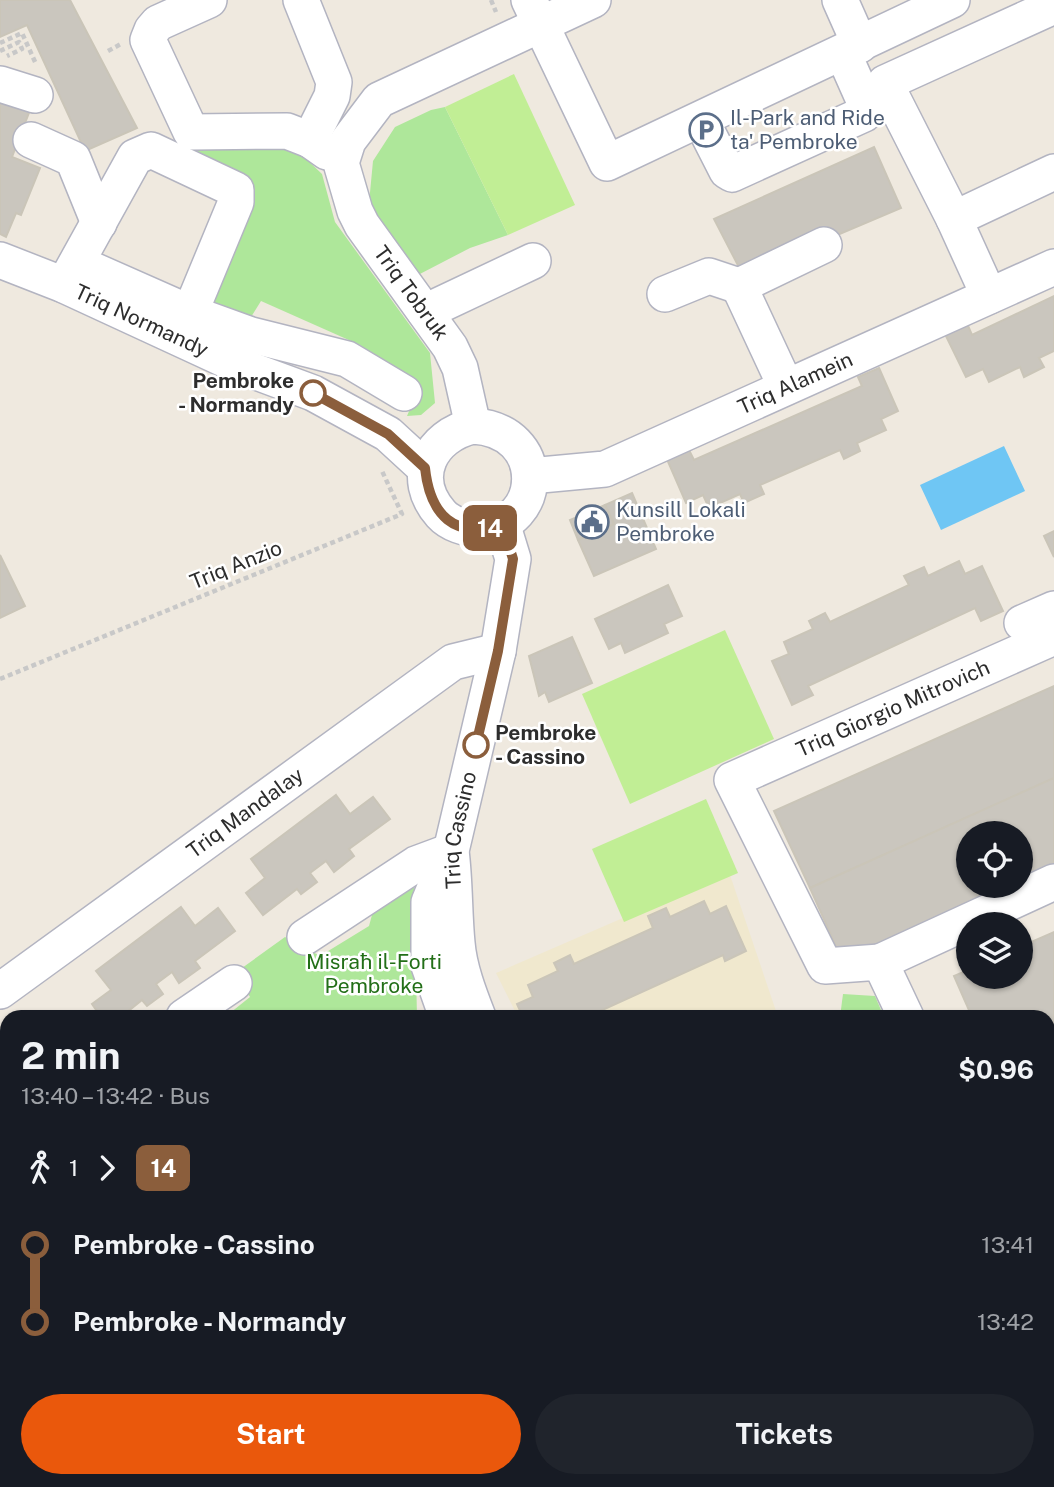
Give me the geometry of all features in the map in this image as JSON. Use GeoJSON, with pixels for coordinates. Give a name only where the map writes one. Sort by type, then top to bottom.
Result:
{"type":"FeatureCollection","features":[{"type":"Feature","properties":{"kind":"street"},"geometry":{"type":"LineString","coordinates":[[209,0],[158,23],[148,40],[191,132],[287,131],[310,140],[341,163],[348,141],[379,100],[534,12],[593,0]]}},
{"type":"Feature","properties":{"kind":"street"},"geometry":{"type":"LineString","coordinates":[[301,0],[334,82],[332,96],[310,140]]}},
{"type":"Feature","properties":{"kind":"street"},"geometry":{"type":"LineString","coordinates":[[701,120],[727,171],[732,174],[864,114],[867,107],[839,0]]}},
{"type":"Feature","properties":{"kind":"street"},"geometry":{"type":"LineString","coordinates":[[534,12],[607,163],[952,0]]}},
{"type":"Feature","properties":{"kind":"street"},"geometry":{"type":"LineString","coordinates":[[989,296],[954,219],[885,83],[1054,6]]}},
{"type":"Feature","properties":{"kind":"street"},"geometry":{"type":"LineString","coordinates":[[0,84],[35,95]]}},
{"type":"Feature","properties":{"kind":"street"},"geometry":{"type":"LineString","coordinates":[[31,140],[73,159],[99,223]]}},
{"type":"Feature","properties":{"kind":"street"},"geometry":{"type":"LineString","coordinates":[[190,313],[236,202],[236,190],[151,150],[135,156],[70,274],[251,335],[347,359],[404,393]]}},
{"type":"Feature","properties":{"kind":"street","name":"Triq Tobruk"},"geometry":{"type":"LineString","coordinates":[[341,163],[347,191],[362,225],[450,347],[460,368],[474,426]]}},
{"type":"Feature","properties":{"kind":"street"},"geometry":{"type":"LineString","coordinates":[[954,219],[1054,172]]}},
{"type":"Feature","properties":{"kind":"street"},"geometry":{"type":"LineString","coordinates":[[665,294],[709,276],[740,286],[824,245]]}},
{"type":"Feature","properties":{"kind":"street","name":"Triq Normandy"},"geometry":{"type":"LineString","coordinates":[[0,260],[70,274],[236,364],[313,393],[388,434],[425,468]]}},
{"type":"Feature","properties":{"kind":"street"},"geometry":{"type":"LineString","coordinates":[[425,312],[533,261]]}},
{"type":"Feature","properties":{"kind":"street","name":"Triq Alamein"},"geometry":{"type":"LineString","coordinates":[[530,476],[605,470],[1054,267]]}},
{"type":"Feature","properties":{"kind":"street"},"geometry":{"type":"LineString","coordinates":[[740,286],[786,387]]}},
{"type":"Feature","properties":{"kind":"street"},"geometry":{"type":"LineString","coordinates":[[490,427],[506,433],[527,459],[530,476],[528,490],[523,504],[514,515],[488,528],[472,529],[457,525],[444,517],[434,505],[428,491],[425,468],[436,447],[446,437],[459,429],[490,427]]}},
{"type":"Feature","properties":{"kind":"street","name":"Triq Cassino"},"geometry":{"type":"LineString","coordinates":[[455,1010],[429,965],[429,902],[451,851],[498,651],[513,559],[502,523]]}},
{"type":"Feature","properties":{"kind":"street"},"geometry":{"type":"LineString","coordinates":[[1022,623],[1054,608]]}},
{"type":"Feature","properties":{"kind":"street","name":"Triq Giorgio Mitrovich"},"geometry":{"type":"LineString","coordinates":[[880,962],[825,966],[732,780],[1054,637]]}},
{"type":"Feature","properties":{"kind":"street","name":"Triq Mandalay"},"geometry":{"type":"LineString","coordinates":[[0,991],[453,662],[498,651]]}},
{"type":"Feature","properties":{"kind":"street"},"geometry":{"type":"LineString","coordinates":[[305,937],[416,864],[451,851]]}},
{"type":"Feature","properties":{"kind":"street"},"geometry":{"type":"LineString","coordinates":[[903,1010],[880,962],[1054,882]]}},
{"type":"Feature","properties":{"kind":"street"},"geometry":{"type":"LineString","coordinates":[[194,1010],[234,983]]}},
{"type":"Feature","properties":{"kind":"path"},"geometry":{"type":"LineString","coordinates":[[0,51],[19,42],[22,49],[0,59]]}},
{"type":"Feature","properties":{"kind":"path","name":"Triq Anzio"},"geometry":{"type":"LineString","coordinates":[[0,679],[402,514],[377,459],[388,434]]}},
{"type":"Feature","properties":{"kind":"shaded area"},"geometry":{"type":"Polygon","coordinates":[[[729,872],[776,1010],[514,1010],[496,973],[729,872]]]}},
{"type":"Feature","properties":{"kind":"green space"},"geometry":{"type":"Polygon","coordinates":[[[514,74],[575,205],[508,235],[445,107],[514,74]]]}},
{"type":"Feature","properties":{"kind":"green space"},"geometry":{"type":"Polygon","coordinates":[[[445,107],[508,235],[470,248],[416,276],[369,203],[373,161],[395,127],[431,110],[445,107]]]}},
{"type":"Feature","properties":{"kind":"green space"},"geometry":{"type":"Polygon","coordinates":[[[153,146],[279,146],[299,152],[322,174],[335,222],[430,353],[435,403],[421,415],[407,416],[419,388],[360,345],[261,301],[248,322],[201,303],[247,213],[153,146]]]}},
{"type":"Feature","properties":{"kind":"green space"},"geometry":{"type":"Polygon","coordinates":[[[725,630],[774,739],[630,804],[582,694],[725,630]]]}},
{"type":"Feature","properties":{"kind":"green space"},"geometry":{"type":"Polygon","coordinates":[[[706,799],[738,873],[624,922],[592,849],[706,799]]]}},
{"type":"Feature","properties":{"kind":"green space","name":"Misraħ il-Forti Pembroke"},"geometry":{"type":"Polygon","coordinates":[[[414,880],[417,1010],[234,1010],[250,997],[235,973],[285,937],[320,956],[369,926],[375,904],[414,880]]]}},
{"type":"Feature","properties":{"kind":"green space"},"geometry":{"type":"Polygon","coordinates":[[[843,994],[875,996],[881,1010],[841,1010],[843,994]]]}},
{"type":"Feature","properties":{"kind":"water"},"geometry":{"type":"Polygon","coordinates":[[[1004,446],[1025,491],[941,530],[920,485],[1004,446]]]}},
{"type":"Feature","properties":{"kind":"building"},"geometry":{"type":"Polygon","coordinates":[[[0,0],[70,0],[137,128],[85,151],[27,25],[0,37],[0,0]]]}},
{"type":"Feature","properties":{"kind":"building"},"geometry":{"type":"Polygon","coordinates":[[[0,98],[30,110],[12,157],[40,168],[21,215],[16,213],[6,237],[0,234],[0,98]]]}},
{"type":"Feature","properties":{"kind":"building"},"geometry":{"type":"Polygon","coordinates":[[[874,147],[901,208],[743,275],[714,219],[874,147]]]}},
{"type":"Feature","properties":{"kind":"building"},"geometry":{"type":"Polygon","coordinates":[[[1054,296],[1054,351],[1039,358],[1044,367],[1024,377],[1020,367],[989,382],[983,369],[966,377],[944,332],[966,321],[972,335],[1054,296]]]}},
{"type":"Feature","properties":{"kind":"building"},"geometry":{"type":"Polygon","coordinates":[[[879,368],[898,411],[881,419],[886,430],[857,443],[860,451],[844,459],[840,450],[760,485],[764,494],[744,503],[740,494],[709,508],[703,495],[686,503],[666,457],[688,448],[694,460],[862,386],[858,377],[879,368]]]}},
{"type":"Feature","properties":{"kind":"building"},"geometry":{"type":"Polygon","coordinates":[[[632,493],[656,549],[594,576],[578,540],[614,524],[605,505],[632,493]]]}},
{"type":"Feature","properties":{"kind":"building","name":"Kunsill Lokali Pembroke"},"geometry":{"type":"Polygon","coordinates":[[[605,505],[614,524],[578,540],[570,520],[605,505]]]}},
{"type":"Feature","properties":{"kind":"building"},"geometry":{"type":"Polygon","coordinates":[[[1054,531],[1054,557],[1044,536],[1054,531]]]}},
{"type":"Feature","properties":{"kind":"building"},"geometry":{"type":"Polygon","coordinates":[[[0,555],[25,606],[0,618],[0,555]]]}},
{"type":"Feature","properties":{"kind":"building"},"geometry":{"type":"Polygon","coordinates":[[[959,561],[965,574],[982,566],[1003,611],[981,621],[975,608],[808,686],[813,695],[792,705],[772,661],[789,654],[784,642],[813,629],[809,621],[825,613],[830,622],[909,585],[904,576],[924,567],[928,576],[959,561]]]}},
{"type":"Feature","properties":{"kind":"building"},"geometry":{"type":"Polygon","coordinates":[[[668,585],[682,616],[664,624],[668,633],[625,653],[621,643],[609,649],[595,619],[668,585]]]}},
{"type":"Feature","properties":{"kind":"building"},"geometry":{"type":"Polygon","coordinates":[[[572,637],[592,683],[549,702],[545,692],[539,696],[529,656],[572,637]]]}},
{"type":"Feature","properties":{"kind":"building"},"geometry":{"type":"Polygon","coordinates":[[[1054,686],[1054,778],[810,888],[774,811],[1054,686]]]}},
{"type":"Feature","properties":{"kind":"building"},"geometry":{"type":"Polygon","coordinates":[[[1054,778],[1054,867],[1033,876],[1033,821],[959,821],[1054,778]]]}},
{"type":"Feature","properties":{"kind":"building"},"geometry":{"type":"Polygon","coordinates":[[[336,795],[350,814],[373,797],[390,819],[349,849],[354,856],[334,872],[326,861],[310,873],[317,882],[301,894],[297,889],[263,915],[246,893],[265,878],[251,859],[336,795]]]}},
{"type":"Feature","properties":{"kind":"building"},"geometry":{"type":"Polygon","coordinates":[[[956,822],[956,898],[986,898],[843,962],[810,888],[956,822]]]}},
{"type":"Feature","properties":{"kind":"building"},"geometry":{"type":"Polygon","coordinates":[[[704,901],[710,914],[726,906],[746,951],[725,961],[723,955],[602,1010],[520,1010],[517,1004],[533,997],[528,985],[558,971],[554,963],[570,955],[574,964],[653,928],[648,916],[666,908],[670,917],[704,901]]]}},
{"type":"Feature","properties":{"kind":"building"},"geometry":{"type":"Polygon","coordinates":[[[181,907],[195,926],[218,908],[235,931],[195,961],[200,968],[179,983],[172,972],[156,984],[163,994],[147,1006],[142,1000],[130,1010],[96,1010],[92,1004],[111,990],[96,971],[181,907]]]}},
{"type":"Feature","properties":{"kind":"building"},"geometry":{"type":"Polygon","coordinates":[[[1054,932],[1054,1010],[969,1010],[960,989],[1033,989],[1033,941],[1054,932]]]}},
{"type":"Feature","properties":{"kind":"bus line","name":"14"},"geometry":{"type":"LineString","coordinates":[[313,393],[388,434],[425,468],[428,491],[434,505],[444,517],[457,525],[472,529],[488,528],[502,523],[513,559],[498,651],[476,745]]}},
{"type":"Feature","properties":{"kind":"place","name":"Il-Park and Ride ta' Pembroke"},"geometry":{"type":"Point","coordinates":[706,130]}},
{"type":"Feature","properties":{"kind":"place","name":"Pembroke - Normandy"},"geometry":{"type":"Point","coordinates":[313,393]}},
{"type":"Feature","properties":{"kind":"place","name":"Kunsill Lokali Pembroke"},"geometry":{"type":"Point","coordinates":[592,522]}},
{"type":"Feature","properties":{"kind":"place","name":"Pembroke - Cassino"},"geometry":{"type":"Point","coordinates":[476,745]}}]}
